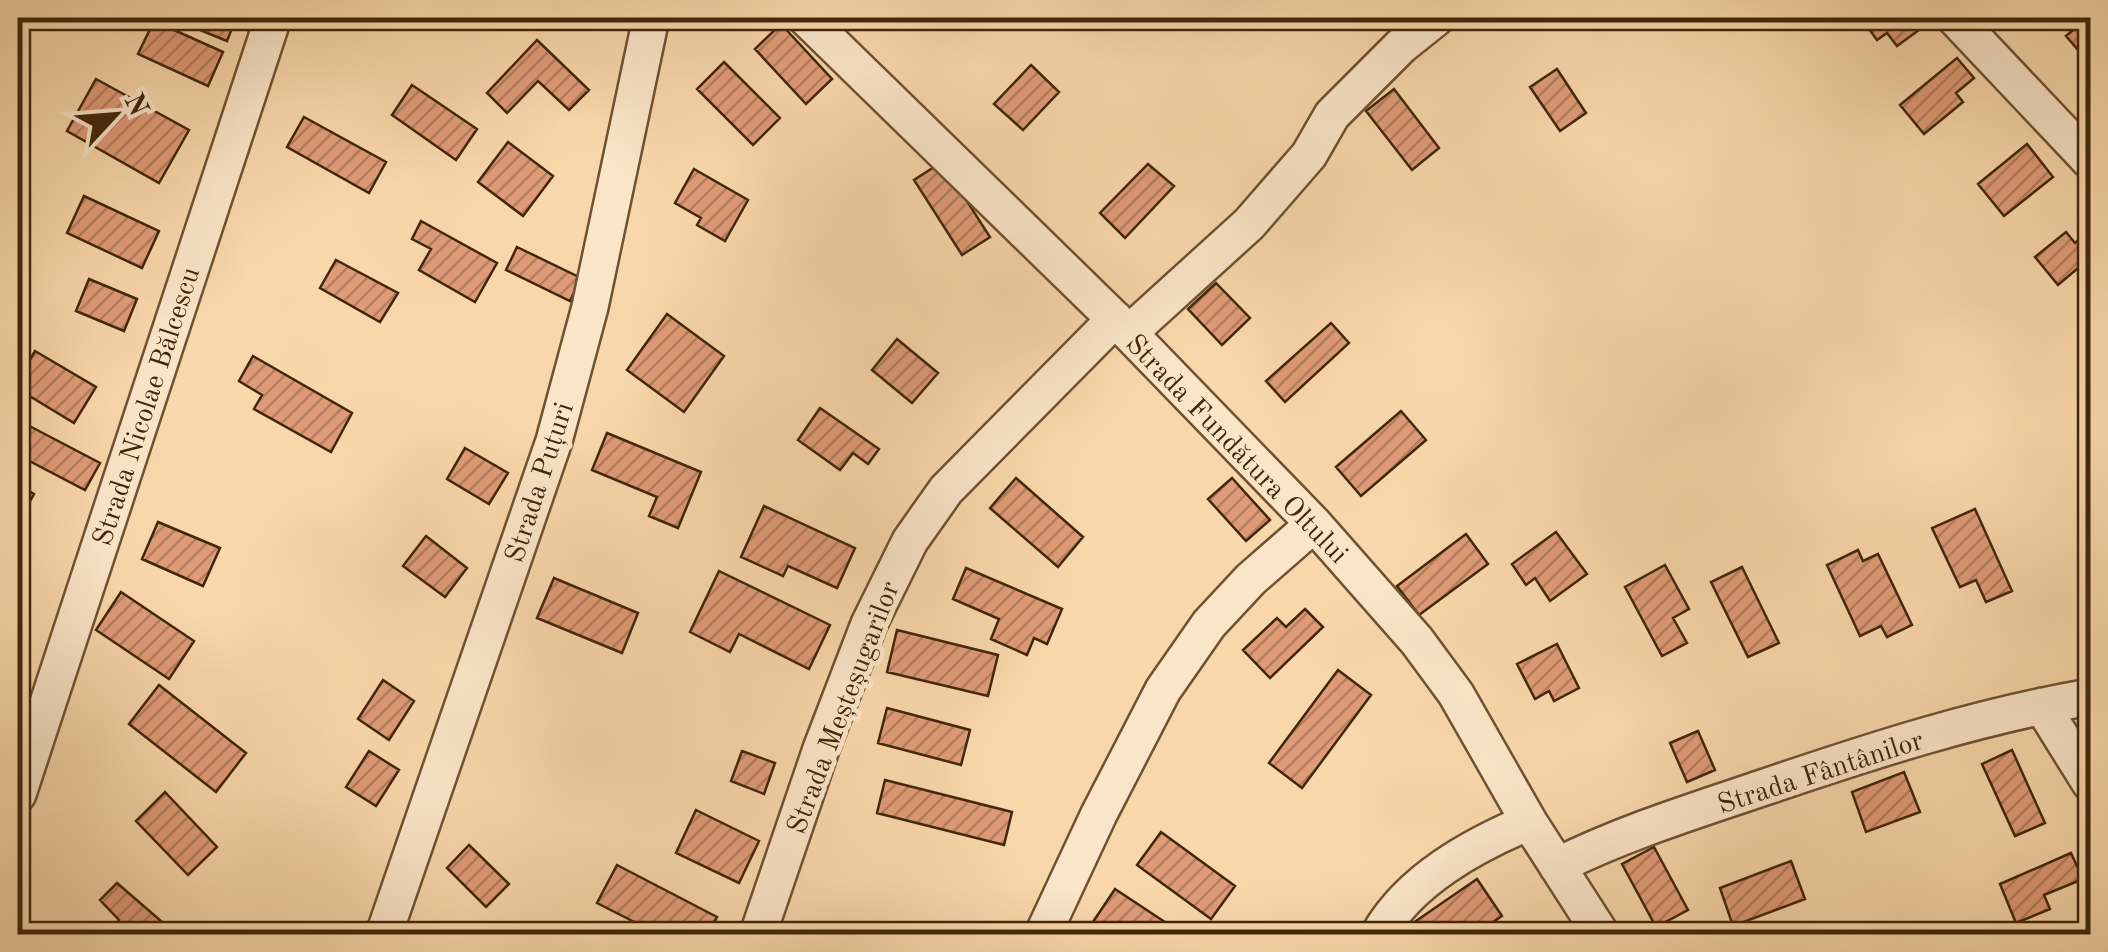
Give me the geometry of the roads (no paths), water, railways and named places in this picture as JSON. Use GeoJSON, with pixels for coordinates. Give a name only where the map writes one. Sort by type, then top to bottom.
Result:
{"type":"FeatureCollection","features":[{"type":"Feature","properties":{"kind":"street","name":"Strada Nicolae Bălcescu"},"geometry":{"type":"LineString","coordinates":[[18,794],[272,18]]}},
{"type":"Feature","properties":{"kind":"street","name":"Strada Puțuri"},"geometry":{"type":"LineString","coordinates":[[384,934],[554,442],[590,307],[651,18]]}},
{"type":"Feature","properties":{"kind":"street","name":"Strada Fundătura Oltului"},"geometry":{"type":"LineString","coordinates":[[806,18],[1122,326],[1314,524],[1418,641],[1456,694],[1529,822],[1601,934]]}},
{"type":"Feature","properties":{"kind":"street","name":"Strada Meșteșugarilor"},"geometry":{"type":"LineString","coordinates":[[758,934],[869,624],[910,541],[946,490],[1122,326],[1249,224],[1309,155],[1332,115],[1436,18]]}},
{"type":"Feature","properties":{"kind":"street"},"geometry":{"type":"LineString","coordinates":[[1955,18],[2090,161]]}},
{"type":"Feature","properties":{"kind":"street"},"geometry":{"type":"LineString","coordinates":[[1044,934],[1162,690],[1209,624],[1251,579],[1314,524]]}},
{"type":"Feature","properties":{"kind":"street","name":"Strada Fântânilor"},"geometry":{"type":"LineString","coordinates":[[1556,866],[1610,840],[1885,747],[2042,706],[2090,698]]}},
{"type":"Feature","properties":{"kind":"street"},"geometry":{"type":"LineString","coordinates":[[2042,706],[2090,783]]}},
{"type":"Feature","properties":{"kind":"street"},"geometry":{"type":"LineString","coordinates":[[1379,934],[1394,909],[1440,871],[1487,839],[1529,822]]}}]}
